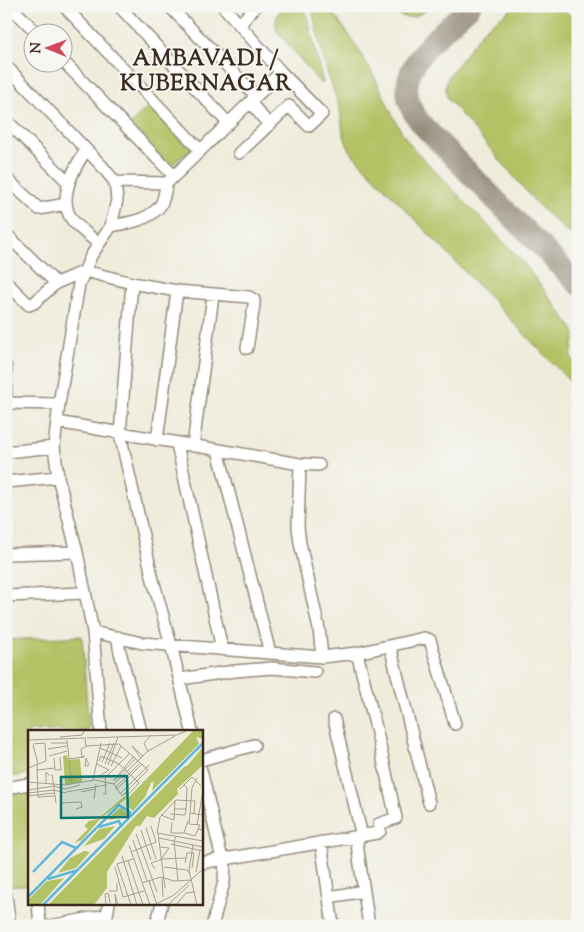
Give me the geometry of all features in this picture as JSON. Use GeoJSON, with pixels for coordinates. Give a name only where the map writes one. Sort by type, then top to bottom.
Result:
{"type":"FeatureCollection","features":[{"type":"Feature","properties":{"kind":"street"},"geometry":{"type":"LineString","coordinates":[[10,6],[26,22]]}},
{"type":"Feature","properties":{"kind":"street"},"geometry":{"type":"LineString","coordinates":[[64,6],[200,150]]}},
{"type":"Feature","properties":{"kind":"street"},"geometry":{"type":"LineString","coordinates":[[119,6],[228,123]]}},
{"type":"Feature","properties":{"kind":"street"},"geometry":{"type":"LineString","coordinates":[[169,6],[253,99],[269,125]]}},
{"type":"Feature","properties":{"kind":"street"},"geometry":{"type":"LineString","coordinates":[[223,6],[281,72],[322,114],[309,126],[289,106],[239,153]]}},
{"type":"Feature","properties":{"kind":"street"},"geometry":{"type":"LineString","coordinates":[[240,24],[256,6]]}},
{"type":"Feature","properties":{"kind":"street"},"geometry":{"type":"LineString","coordinates":[[6,66],[115,182],[117,200],[111,226],[91,256],[79,284],[56,422],[54,447],[58,477],[77,552],[93,632],[101,730]]}},
{"type":"Feature","properties":{"kind":"street"},"geometry":{"type":"LineString","coordinates":[[72,71],[170,179]]}},
{"type":"Feature","properties":{"kind":"street"},"geometry":{"type":"LineString","coordinates":[[111,226],[138,221],[161,205],[170,179],[281,72]]}},
{"type":"Feature","properties":{"kind":"street"},"geometry":{"type":"LineString","coordinates":[[6,120],[69,183]]}},
{"type":"Feature","properties":{"kind":"street"},"geometry":{"type":"LineString","coordinates":[[86,150],[69,183],[66,204],[72,220],[99,244]]}},
{"type":"Feature","properties":{"kind":"street"},"geometry":{"type":"LineString","coordinates":[[6,178],[39,209],[66,204]]}},
{"type":"Feature","properties":{"kind":"street"},"geometry":{"type":"LineString","coordinates":[[115,182],[170,179]]}},
{"type":"Feature","properties":{"kind":"street"},"geometry":{"type":"LineString","coordinates":[[6,234],[56,282]]}},
{"type":"Feature","properties":{"kind":"street"},"geometry":{"type":"LineString","coordinates":[[6,282],[29,305],[34,303],[56,282],[84,271],[132,283],[177,291],[249,297],[254,300],[247,348]]}},
{"type":"Feature","properties":{"kind":"street"},"geometry":{"type":"LineString","coordinates":[[132,283],[120,434],[152,580],[172,645],[192,730]]}},
{"type":"Feature","properties":{"kind":"street"},"geometry":{"type":"LineString","coordinates":[[157,440],[177,291]]}},
{"type":"Feature","properties":{"kind":"street"},"geometry":{"type":"LineString","coordinates":[[193,446],[213,295]]}},
{"type":"Feature","properties":{"kind":"street"},"geometry":{"type":"LineString","coordinates":[[6,367],[6,403],[59,404]]}},
{"type":"Feature","properties":{"kind":"street"},"geometry":{"type":"LineString","coordinates":[[56,422],[177,444],[300,464],[319,465]]}},
{"type":"Feature","properties":{"kind":"street"},"geometry":{"type":"LineString","coordinates":[[177,444],[222,649]]}},
{"type":"Feature","properties":{"kind":"street"},"geometry":{"type":"LineString","coordinates":[[6,452],[54,447]]}},
{"type":"Feature","properties":{"kind":"street"},"geometry":{"type":"LineString","coordinates":[[218,450],[270,653]]}},
{"type":"Feature","properties":{"kind":"street"},"geometry":{"type":"LineString","coordinates":[[300,464],[298,527],[319,629],[322,657]]}},
{"type":"Feature","properties":{"kind":"street"},"geometry":{"type":"LineString","coordinates":[[6,482],[58,477]]}},
{"type":"Feature","properties":{"kind":"street"},"geometry":{"type":"LineString","coordinates":[[6,554],[77,552]]}},
{"type":"Feature","properties":{"kind":"street"},"geometry":{"type":"LineString","coordinates":[[6,596],[86,593]]}},
{"type":"Feature","properties":{"kind":"street"},"geometry":{"type":"LineString","coordinates":[[93,632],[142,643],[322,657],[357,653],[424,638],[430,640],[455,724]]}},
{"type":"Feature","properties":{"kind":"street"},"geometry":{"type":"LineString","coordinates":[[118,638],[141,730]]}},
{"type":"Feature","properties":{"kind":"street"},"geometry":{"type":"LineString","coordinates":[[390,646],[429,803]]}},
{"type":"Feature","properties":{"kind":"street"},"geometry":{"type":"LineString","coordinates":[[202,863],[380,832],[379,824],[396,818],[357,653]]}},
{"type":"Feature","properties":{"kind":"street"},"geometry":{"type":"LineString","coordinates":[[180,679],[272,668],[315,672]]}},
{"type":"Feature","properties":{"kind":"street"},"geometry":{"type":"LineString","coordinates":[[334,719],[359,836],[369,926]]}},
{"type":"Feature","properties":{"kind":"street"},"geometry":{"type":"LineString","coordinates":[[202,760],[254,745]]}},
{"type":"Feature","properties":{"kind":"street"},"geometry":{"type":"LineString","coordinates":[[202,774],[224,859],[224,882],[212,926]]}},
{"type":"Feature","properties":{"kind":"street"},"geometry":{"type":"LineString","coordinates":[[6,788],[28,784]]}},
{"type":"Feature","properties":{"kind":"street"},"geometry":{"type":"LineString","coordinates":[[320,842],[333,926]]}},
{"type":"Feature","properties":{"kind":"street"},"geometry":{"type":"LineString","coordinates":[[329,897],[364,891]]}},
{"type":"Feature","properties":{"kind":"street"},"geometry":{"type":"LineString","coordinates":[[6,896],[10,926]]}},
{"type":"Feature","properties":{"kind":"street"},"geometry":{"type":"LineString","coordinates":[[38,904],[40,926]]}},
{"type":"Feature","properties":{"kind":"street"},"geometry":{"type":"LineString","coordinates":[[156,926],[162,904]]}},
{"type":"Feature","properties":{"kind":"street"},"geometry":{"type":"LineString","coordinates":[[50,926],[107,915]]}},
{"type":"Feature","properties":{"kind":"green space"},"geometry":{"type":"Polygon","coordinates":[[[283,6],[305,6],[323,83],[320,83],[277,31],[277,18],[283,6]]]}},
{"type":"Feature","properties":{"kind":"green space"},"geometry":{"type":"Polygon","coordinates":[[[311,6],[327,6],[363,57],[398,126],[412,147],[524,263],[573,329],[575,335],[571,357],[578,364],[578,390],[354,156],[347,145],[343,132],[340,109],[326,69],[311,6]]]}},
{"type":"Feature","properties":{"kind":"green space"},"geometry":{"type":"Polygon","coordinates":[[[383,6],[433,6],[414,17],[403,17],[383,6]]]}},
{"type":"Feature","properties":{"kind":"green space"},"geometry":{"type":"Polygon","coordinates":[[[516,6],[568,6],[565,10],[578,25],[578,238],[564,229],[537,204],[448,99],[446,93],[446,84],[449,76],[484,29],[516,6]]]}},
{"type":"Feature","properties":{"kind":"green space"},"geometry":{"type":"Polygon","coordinates":[[[152,103],[192,149],[169,167],[130,124],[152,103]]]}},
{"type":"Feature","properties":{"kind":"green space"},"geometry":{"type":"Polygon","coordinates":[[[82,636],[89,730],[28,730],[28,774],[6,778],[6,640],[82,636]]]}},
{"type":"Feature","properties":{"kind":"green space"},"geometry":{"type":"Polygon","coordinates":[[[28,791],[28,885],[6,887],[6,795],[28,791]]]}},
{"type":"Feature","properties":{"kind":"taxiway"},"geometry":{"type":"LineString","coordinates":[[470,6],[428,46],[417,61],[409,76],[407,92],[412,110],[425,128],[578,284]]}},
{"type":"Feature","properties":{"kind":"district","name":"AMBAVADI / KUBERNAGAR"},"geometry":{"type":"Point","coordinates":[206,70]}}]}
